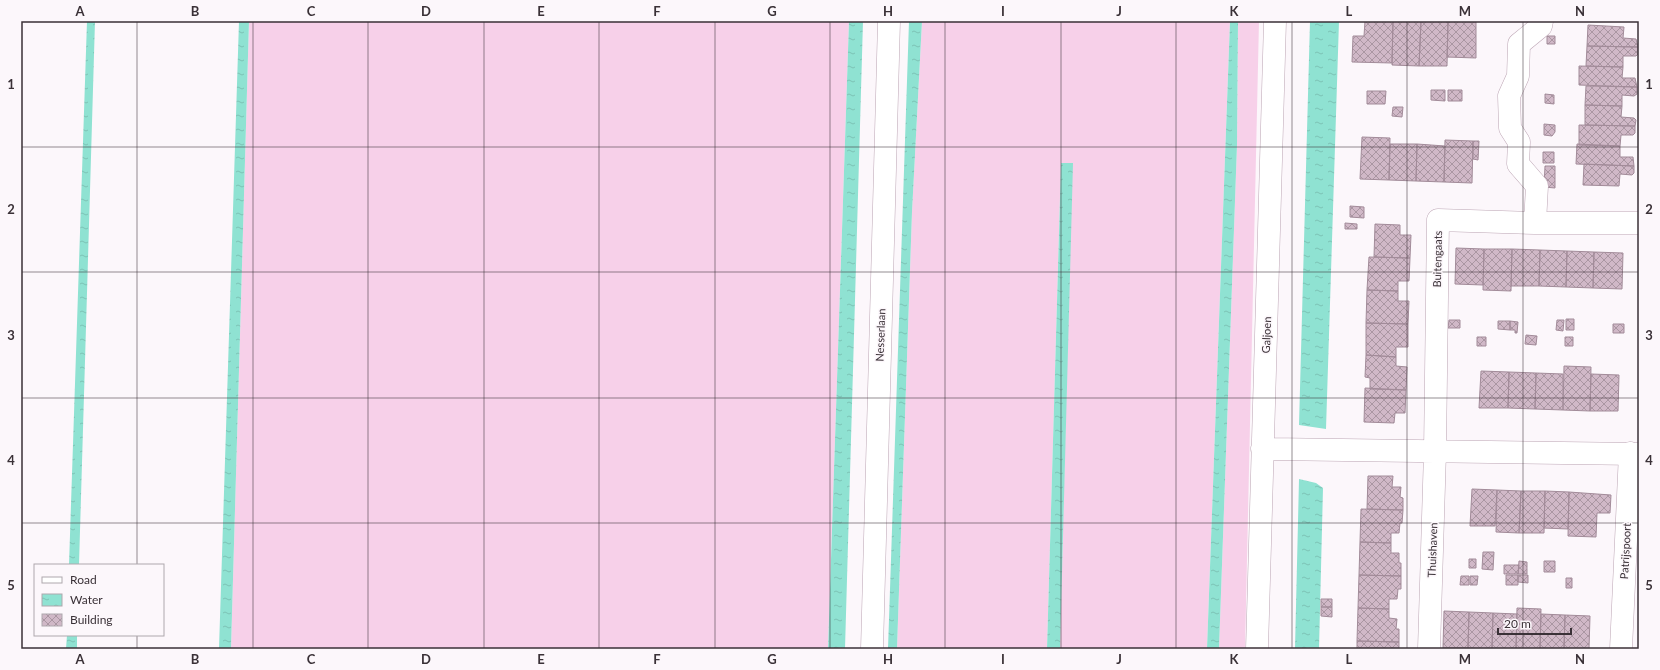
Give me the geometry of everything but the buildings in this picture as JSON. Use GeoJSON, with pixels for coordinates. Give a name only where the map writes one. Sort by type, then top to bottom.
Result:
{"type":"FeatureCollection","features":[{"type":"Feature","properties":{"kind":"street","name":"Nesserlaan"},"geometry":{"type":"LineString","coordinates":[[872,649],[889,21]]}},
{"type":"Feature","properties":{"kind":"street","name":"Galjoen"},"geometry":{"type":"LineString","coordinates":[[1257,649],[1275,21]]}},
{"type":"Feature","properties":{"kind":"street"},"geometry":{"type":"LineString","coordinates":[[1535,223],[1537,186],[1518,164],[1519,142],[1510,128],[1509,96],[1518,76],[1519,44],[1541,26],[1542,21]]}},
{"type":"Feature","properties":{"kind":"street","name":"Buitengaats"},"geometry":{"type":"LineString","coordinates":[[1435,452],[1438,220],[1535,223],[1639,223]]}},
{"type":"Feature","properties":{"kind":"street"},"geometry":{"type":"LineString","coordinates":[[1262,449],[1296,448],[1435,452],[1634,454]]}},
{"type":"Feature","properties":{"kind":"street","name":"Thuishaven"},"geometry":{"type":"LineString","coordinates":[[1429,649],[1435,452]]}},
{"type":"Feature","properties":{"kind":"street","name":"Patrijspoort"},"geometry":{"type":"LineString","coordinates":[[1621,649],[1634,454]]}},
{"type":"Feature","properties":{"kind":"shaded area"},"geometry":{"type":"Polygon","coordinates":[[[249,21],[849,21],[828,649],[231,649],[249,21]]]}},
{"type":"Feature","properties":{"kind":"shaded area"},"geometry":{"type":"Polygon","coordinates":[[[922,21],[1230,21],[1207,649],[1060,649],[1072,163],[1061,163],[1047,649],[897,649],[912,212],[922,21]]]}},
{"type":"Feature","properties":{"kind":"shaded area"},"geometry":{"type":"Polygon","coordinates":[[[1238,21],[1259,21],[1245,649],[1219,649],[1237,145],[1238,21]]]}},
{"type":"Feature","properties":{"kind":"water"},"geometry":{"type":"Polygon","coordinates":[[[87,21],[95,21],[79,564],[69,564],[87,21]]]}},
{"type":"Feature","properties":{"kind":"water"},"geometry":{"type":"Polygon","coordinates":[[[239,21],[249,21],[231,649],[219,649],[239,21]]]}},
{"type":"Feature","properties":{"kind":"water"},"geometry":{"type":"Polygon","coordinates":[[[849,21],[863,21],[845,649],[828,649],[849,21]]]}},
{"type":"Feature","properties":{"kind":"water"},"geometry":{"type":"Polygon","coordinates":[[[909,21],[922,21],[912,212],[897,649],[888,649],[909,21]]]}},
{"type":"Feature","properties":{"kind":"water"},"geometry":{"type":"Polygon","coordinates":[[[1230,21],[1238,21],[1237,145],[1219,649],[1207,649],[1230,21]]]}},
{"type":"Feature","properties":{"kind":"water"},"geometry":{"type":"Polygon","coordinates":[[[1310,21],[1339,21],[1326,429],[1299,425],[1310,21]]]}},
{"type":"Feature","properties":{"kind":"water"},"geometry":{"type":"Polygon","coordinates":[[[1061,163],[1073,163],[1060,649],[1047,649],[1061,163]]]}},
{"type":"Feature","properties":{"kind":"water"},"geometry":{"type":"Polygon","coordinates":[[[1299,479],[1316,483],[1323,488],[1319,649],[1295,649],[1299,479]]]}},
{"type":"Feature","properties":{"kind":"water"},"geometry":{"type":"Polygon","coordinates":[[[67,636],[77,636],[77,649],[66,649],[67,636]]]}}]}
